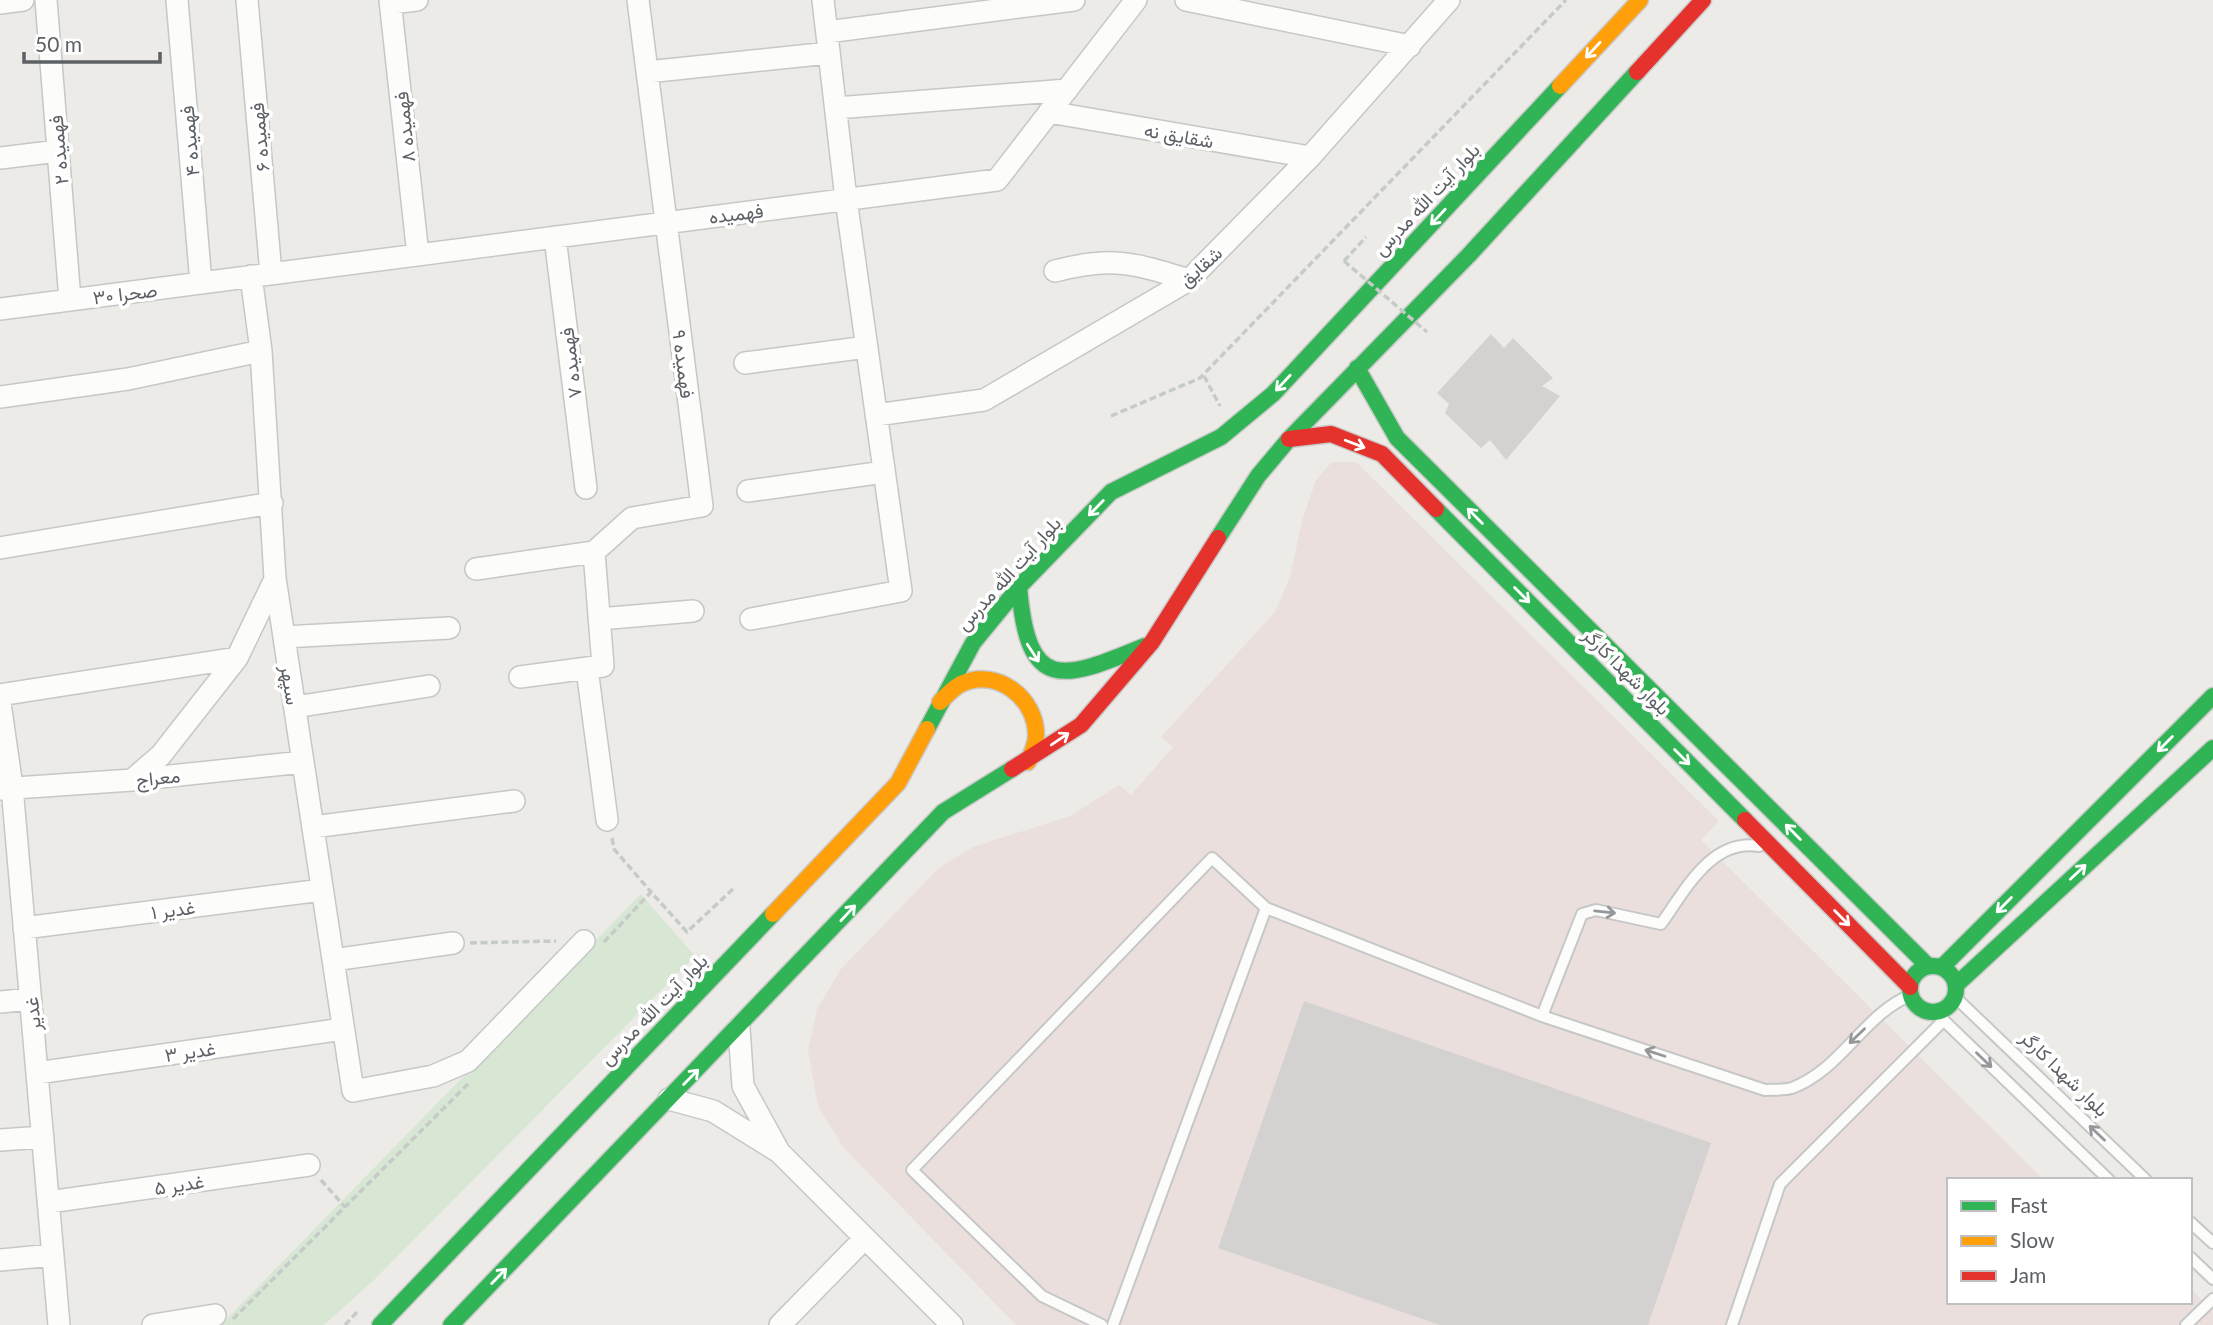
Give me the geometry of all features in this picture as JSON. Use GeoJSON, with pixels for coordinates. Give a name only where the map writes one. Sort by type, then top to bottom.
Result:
{"type":"FeatureCollection","features":[{"type":"Feature","properties":{"kind":"main road","name":"بلوار آیت الله مدرس"},"geometry":{"type":"LineString","coordinates":[[380,1325],[898,783],[972,643],[1019,587],[1111,492],[1221,437],[1273,394],[1640,0]]}},
{"type":"Feature","properties":{"kind":"main road"},"geometry":{"type":"LineString","coordinates":[[452,1325],[943,812],[1028,762],[1081,725],[1152,642],[1258,476],[1289,439],[1469,255],[1703,0]]}},
{"type":"Feature","properties":{"kind":"main road","name":"بلوار شهدا کارگر"},"geometry":{"type":"LineString","coordinates":[[1357,368],[1397,438],[1935,967]]}},
{"type":"Feature","properties":{"kind":"main road","name":"بلوار شهدا کارگر"},"geometry":{"type":"LineString","coordinates":[[1289,439],[1331,434],[1381,454],[1773,848],[1910,991]]}},
{"type":"Feature","properties":{"kind":"main road"},"geometry":{"type":"LineString","coordinates":[[1019,587],[1020,623],[1027,645],[1041,665],[1067,674],[1097,667],[1152,642]]}},
{"type":"Feature","properties":{"kind":"main road"},"geometry":{"type":"LineString","coordinates":[[940,702],[961,684],[987,679],[1013,688],[1031,709],[1036,736],[1028,762]]}},
{"type":"Feature","properties":{"kind":"main road"},"geometry":{"type":"LineString","coordinates":[[2213,696],[1935,967],[1913,978],[1910,991],[1919,1008],[1939,1017],[1956,991],[2213,748]]}},
{"type":"Feature","properties":{"kind":"main road"},"geometry":{"type":"LineString","coordinates":[[1935,967],[1951,974],[1956,991]]}},
{"type":"Feature","properties":{"kind":"street"},"geometry":{"type":"LineString","coordinates":[[0,3],[23,0]]}},
{"type":"Feature","properties":{"kind":"street","name":"فهمیده ۲"},"geometry":{"type":"LineString","coordinates":[[46,0],[70,300]]}},
{"type":"Feature","properties":{"kind":"street","name":"فهمیده ۴"},"geometry":{"type":"LineString","coordinates":[[177,0],[201,283]]}},
{"type":"Feature","properties":{"kind":"street","name":"فهمیده ۶"},"geometry":{"type":"LineString","coordinates":[[247,0],[261,275]]}},
{"type":"Feature","properties":{"kind":"street"},"geometry":{"type":"LineString","coordinates":[[391,1],[416,0]]}},
{"type":"Feature","properties":{"kind":"street","name":"فهمیده ۹"},"geometry":{"type":"LineString","coordinates":[[594,552],[632,518],[702,506],[638,0]]}},
{"type":"Feature","properties":{"kind":"street"},"geometry":{"type":"LineString","coordinates":[[751,618],[901,591],[846,199],[823,0]]}},
{"type":"Feature","properties":{"kind":"street"},"geometry":{"type":"LineString","coordinates":[[647,72],[828,42],[990,5],[1074,0]]}},
{"type":"Feature","properties":{"kind":"street","name":"فهمیده"},"geometry":{"type":"LineString","coordinates":[[261,275],[996,180],[1136,0]]}},
{"type":"Feature","properties":{"kind":"street"},"geometry":{"type":"LineString","coordinates":[[1186,0],[1410,46]]}},
{"type":"Feature","properties":{"kind":"street","name":"شقایق"},"geometry":{"type":"LineString","coordinates":[[876,415],[984,400],[1189,280],[1310,157],[1449,0]]}},
{"type":"Feature","properties":{"kind":"street","name":"فهمیده ۸"},"geometry":{"type":"LineString","coordinates":[[391,1],[418,254]]}},
{"type":"Feature","properties":{"kind":"street"},"geometry":{"type":"LineString","coordinates":[[835,108],[1066,90]]}},
{"type":"Feature","properties":{"kind":"street","name":"شقایق نه"},"geometry":{"type":"LineString","coordinates":[[1049,112],[1310,157]]}},
{"type":"Feature","properties":{"kind":"street"},"geometry":{"type":"LineString","coordinates":[[0,158],[58,151]]}},
{"type":"Feature","properties":{"kind":"street","name":"فهمیده ۷"},"geometry":{"type":"LineString","coordinates":[[555,237],[586,488]]}},
{"type":"Feature","properties":{"kind":"street"},"geometry":{"type":"LineString","coordinates":[[1055,271],[1092,261],[1132,263],[1189,280]]}},
{"type":"Feature","properties":{"kind":"street","name":"صحرا ۳۰"},"geometry":{"type":"LineString","coordinates":[[0,309],[261,275]]}},
{"type":"Feature","properties":{"kind":"street","name":"سپهر"},"geometry":{"type":"LineString","coordinates":[[261,275],[261,351],[275,578],[353,1090],[433,1076],[468,1061],[593,942]]}},
{"type":"Feature","properties":{"kind":"street"},"geometry":{"type":"LineString","coordinates":[[745,363],[867,347]]}},
{"type":"Feature","properties":{"kind":"street"},"geometry":{"type":"LineString","coordinates":[[0,397],[128,379],[261,351]]}},
{"type":"Feature","properties":{"kind":"street"},"geometry":{"type":"LineString","coordinates":[[748,491],[884,472]]}},
{"type":"Feature","properties":{"kind":"street"},"geometry":{"type":"LineString","coordinates":[[0,548],[272,503]]}},
{"type":"Feature","properties":{"kind":"street"},"geometry":{"type":"LineString","coordinates":[[476,569],[594,552],[604,666],[520,677]]}},
{"type":"Feature","properties":{"kind":"street"},"geometry":{"type":"LineString","coordinates":[[132,780],[161,755],[237,658],[275,578]]}},
{"type":"Feature","properties":{"kind":"street"},"geometry":{"type":"LineString","coordinates":[[599,619],[693,611]]}},
{"type":"Feature","properties":{"kind":"street"},"geometry":{"type":"LineString","coordinates":[[284,637],[449,628]]}},
{"type":"Feature","properties":{"kind":"street"},"geometry":{"type":"LineString","coordinates":[[0,695],[237,658]]}},
{"type":"Feature","properties":{"kind":"street"},"geometry":{"type":"LineString","coordinates":[[587,669],[607,820]]}},
{"type":"Feature","properties":{"kind":"street"},"geometry":{"type":"LineString","coordinates":[[295,707],[429,686]]}},
{"type":"Feature","properties":{"kind":"street","name":"غدیر"},"geometry":{"type":"LineString","coordinates":[[0,703],[10,870],[24,928],[59,1325]]}},
{"type":"Feature","properties":{"kind":"street","name":"معراج"},"geometry":{"type":"LineString","coordinates":[[6,788],[132,780],[303,762]]}},
{"type":"Feature","properties":{"kind":"street"},"geometry":{"type":"LineString","coordinates":[[313,827],[514,801]]}},
{"type":"Feature","properties":{"kind":"street","name":"غدیر ۱"},"geometry":{"type":"LineString","coordinates":[[24,928],[322,890]]}},
{"type":"Feature","properties":{"kind":"street"},"geometry":{"type":"LineString","coordinates":[[333,960],[453,943]]}},
{"type":"Feature","properties":{"kind":"street"},"geometry":{"type":"LineString","coordinates":[[0,1002],[30,999]]}},
{"type":"Feature","properties":{"kind":"street"},"geometry":{"type":"LineString","coordinates":[[739,1028],[743,1086],[779,1152]]}},
{"type":"Feature","properties":{"kind":"street","name":"غدیر ۳"},"geometry":{"type":"LineString","coordinates":[[37,1073],[344,1029]]}},
{"type":"Feature","properties":{"kind":"street"},"geometry":{"type":"LineString","coordinates":[[669,1099],[713,1111],[779,1152],[952,1325]]}},
{"type":"Feature","properties":{"kind":"street"},"geometry":{"type":"LineString","coordinates":[[0,1140],[43,1137]]}},
{"type":"Feature","properties":{"kind":"street","name":"غدیر ۵"},"geometry":{"type":"LineString","coordinates":[[48,1202],[309,1165]]}},
{"type":"Feature","properties":{"kind":"street"},"geometry":{"type":"LineString","coordinates":[[780,1325],[865,1238]]}},
{"type":"Feature","properties":{"kind":"street"},"geometry":{"type":"LineString","coordinates":[[0,1261],[53,1255]]}},
{"type":"Feature","properties":{"kind":"street"},"geometry":{"type":"LineString","coordinates":[[153,1325],[221,1320]]}},
{"type":"Feature","properties":{"kind":"lane"},"geometry":{"type":"LineString","coordinates":[[1542,1016],[1582,914],[1595,909],[1661,924],[1702,868],[1720,852],[1744,844],[1773,848]]}},
{"type":"Feature","properties":{"kind":"lane"},"geometry":{"type":"LineString","coordinates":[[1102,1325],[1042,1296],[912,1170],[1212,858],[1266,908],[1542,1016],[1765,1090],[1791,1088],[1822,1070],[1893,1002],[1910,991]]}},
{"type":"Feature","properties":{"kind":"lane"},"geometry":{"type":"LineString","coordinates":[[1112,1325],[1266,908]]}},
{"type":"Feature","properties":{"kind":"lane"},"geometry":{"type":"LineString","coordinates":[[1887,964],[1893,1002]]}},
{"type":"Feature","properties":{"kind":"lane","name":"بلوار شهدا کارگر"},"geometry":{"type":"LineString","coordinates":[[1956,991],[2145,1178]]}},
{"type":"Feature","properties":{"kind":"lane"},"geometry":{"type":"LineString","coordinates":[[1732,1325],[1780,1184],[1939,1017],[2107,1178]]}},
{"type":"Feature","properties":{"kind":"lane"},"geometry":{"type":"LineString","coordinates":[[2192,1224],[2213,1243]]}},
{"type":"Feature","properties":{"kind":"lane"},"geometry":{"type":"LineString","coordinates":[[2192,1259],[2213,1279]]}},
{"type":"Feature","properties":{"kind":"lane"},"geometry":{"type":"LineString","coordinates":[[2186,1325],[2213,1299]]}},
{"type":"Feature","properties":{"kind":"path"},"geometry":{"type":"LineString","coordinates":[[1111,416],[1203,375],[1566,0]]}},
{"type":"Feature","properties":{"kind":"path"},"geometry":{"type":"LineString","coordinates":[[1366,237],[1344,261],[1427,332]]}},
{"type":"Feature","properties":{"kind":"path"},"geometry":{"type":"LineString","coordinates":[[1203,375],[1222,408]]}},
{"type":"Feature","properties":{"kind":"path"},"geometry":{"type":"LineString","coordinates":[[607,820],[614,849],[687,932],[733,889]]}},
{"type":"Feature","properties":{"kind":"path"},"geometry":{"type":"LineString","coordinates":[[453,943],[593,942],[651,892]]}},
{"type":"Feature","properties":{"kind":"path"},"geometry":{"type":"LineString","coordinates":[[221,1320],[345,1207],[474,1078]]}},
{"type":"Feature","properties":{"kind":"path"},"geometry":{"type":"LineString","coordinates":[[309,1165],[345,1207]]}},
{"type":"Feature","properties":{"kind":"shaded area"},"geometry":{"type":"Polygon","coordinates":[[[1332,462],[1356,462],[1719,821],[1701,840],[2042,1178],[1947,1178],[1947,1304],[2192,1304],[2192,1290],[2213,1311],[2213,1325],[1016,1325],[843,1147],[818,1106],[808,1051],[817,1009],[841,969],[940,867],[973,847],[1070,816],[1119,785],[1131,795],[1173,747],[1161,737],[1275,612],[1290,577],[1302,521],[1316,480],[1332,462]]]}},
{"type":"Feature","properties":{"kind":"green space"},"geometry":{"type":"Polygon","coordinates":[[[641,894],[695,956],[374,1280],[324,1325],[221,1325],[641,894]]]}},
{"type":"Feature","properties":{"kind":"building"},"geometry":{"type":"Polygon","coordinates":[[[1491,334],[1504,348],[1513,338],[1553,378],[1542,386],[1560,396],[1506,460],[1490,440],[1481,448],[1445,413],[1449,404],[1437,393],[1491,334]]]}},
{"type":"Feature","properties":{"kind":"building"},"geometry":{"type":"Polygon","coordinates":[[[1304,1001],[1711,1143],[1648,1325],[1440,1325],[1218,1248],[1304,1001]]]}},
{"type":"Feature","properties":{"kind":"traffic: fast"},"geometry":{"type":"LineString","coordinates":[[1218,538],[1258,476],[1289,439],[1469,255],[1637,72]]}},
{"type":"Feature","properties":{"kind":"traffic: fast"},"geometry":{"type":"LineString","coordinates":[[927,729],[973,643],[1019,587],[1111,492],[1221,437],[1273,394],[1560,86]]}},
{"type":"Feature","properties":{"kind":"traffic: fast"},"geometry":{"type":"LineString","coordinates":[[1357,368],[1397,438],[1928,966]]}},
{"type":"Feature","properties":{"kind":"traffic: fast"},"geometry":{"type":"LineString","coordinates":[[1436,509],[1745,820]]}},
{"type":"Feature","properties":{"kind":"traffic: fast"},"geometry":{"type":"LineString","coordinates":[[1019,587],[1031,646],[1041,661],[1054,669],[1071,671],[1091,666],[1145,646]]}},
{"type":"Feature","properties":{"kind":"traffic: fast"},"geometry":{"type":"LineString","coordinates":[[1942,967],[2213,696]]}},
{"type":"Feature","properties":{"kind":"traffic: fast"},"geometry":{"type":"LineString","coordinates":[[1956,985],[2213,748]]}},
{"type":"Feature","properties":{"kind":"traffic: fast"},"geometry":{"type":"LineString","coordinates":[[451,1325],[943,812],[1012,769]]}},
{"type":"Feature","properties":{"kind":"traffic: fast"},"geometry":{"type":"LineString","coordinates":[[380,1325],[773,914]]}},
{"type":"Feature","properties":{"kind":"traffic: fast"},"geometry":{"type":"LineString","coordinates":[[1933,966],[1949,973],[1956,989],[1949,1005],[1933,1012],[1917,1005],[1910,989],[1917,973],[1933,966]]}},
{"type":"Feature","properties":{"kind":"traffic: slow"},"geometry":{"type":"LineString","coordinates":[[1560,86],[1640,0]]}},
{"type":"Feature","properties":{"kind":"traffic: slow"},"geometry":{"type":"LineString","coordinates":[[940,702],[961,684],[974,680],[988,680],[1012,689],[1030,709],[1034,722],[1036,739],[1028,762]]}},
{"type":"Feature","properties":{"kind":"traffic: slow"},"geometry":{"type":"LineString","coordinates":[[773,914],[898,783],[927,729]]}},
{"type":"Feature","properties":{"kind":"traffic: jam"},"geometry":{"type":"LineString","coordinates":[[1637,72],[1703,0]]}},
{"type":"Feature","properties":{"kind":"traffic: jam"},"geometry":{"type":"LineString","coordinates":[[1289,439],[1331,434],[1382,454],[1436,509]]}},
{"type":"Feature","properties":{"kind":"traffic: jam"},"geometry":{"type":"LineString","coordinates":[[1012,769],[1081,725],[1152,642],[1218,538]]}},
{"type":"Feature","properties":{"kind":"traffic: jam"},"geometry":{"type":"LineString","coordinates":[[1745,820],[1910,987]]}}]}
